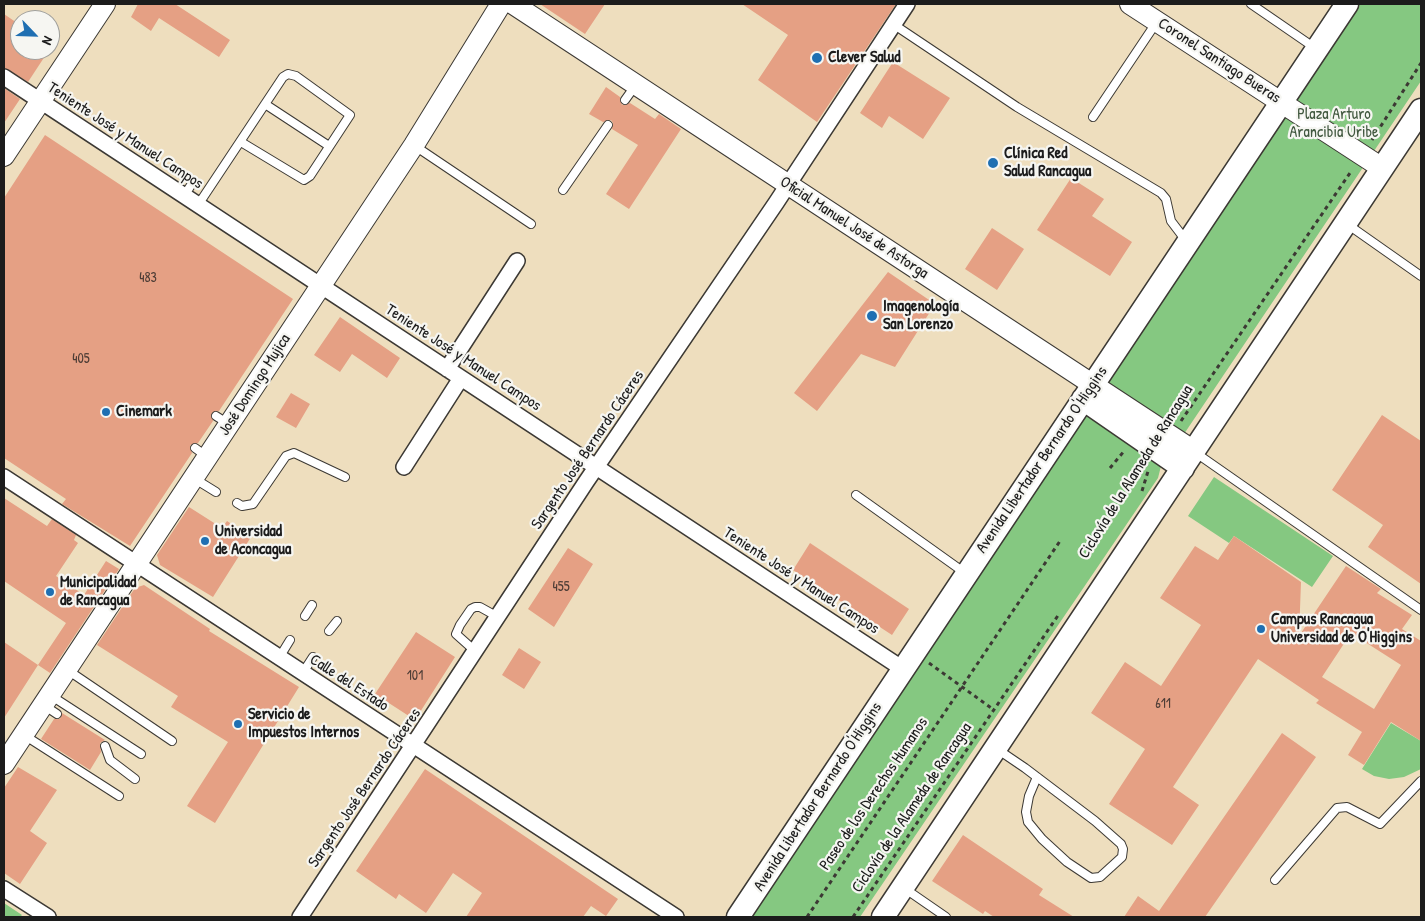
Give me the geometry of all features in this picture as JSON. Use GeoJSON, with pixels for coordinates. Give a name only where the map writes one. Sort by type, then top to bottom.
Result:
{"type":"FeatureCollection","features":[{"type":"Feature","properties":{"kind":"main road","name":"Avenida Libertador Bernardo O'Higgins"},"geometry":{"type":"LineString","coordinates":[[738,917],[1347,4]]}},
{"type":"Feature","properties":{"kind":"main road"},"geometry":{"type":"LineString","coordinates":[[883,917],[1421,110]]}},
{"type":"Feature","properties":{"kind":"main road"},"geometry":{"type":"LineString","coordinates":[[1088,392],[1189,460]]}},
{"type":"Feature","properties":{"kind":"street"},"geometry":{"type":"LineString","coordinates":[[4,156],[105,4]]}},
{"type":"Feature","properties":{"kind":"street","name":"José Domingo Mujica"},"geometry":{"type":"LineString","coordinates":[[4,764],[23,735],[50,705],[66,670],[193,478],[201,452],[222,420],[321,286],[414,145],[501,4]]}},
{"type":"Feature","properties":{"kind":"street","name":"Oficial Manuel José de Astorga"},"geometry":{"type":"LineString","coordinates":[[513,4],[630,92],[787,184],[1088,392]]}},
{"type":"Feature","properties":{"kind":"street","name":"Sargento José Bernardo Cáceres"},"geometry":{"type":"LineString","coordinates":[[300,917],[596,468],[907,4]]}},
{"type":"Feature","properties":{"kind":"street","name":"Coronel Santiago Bueras"},"geometry":{"type":"LineString","coordinates":[[1130,4],[1382,168]]}},
{"type":"Feature","properties":{"kind":"street","name":"Teniente José y Manuel Campos"},"geometry":{"type":"LineString","coordinates":[[4,77],[596,468],[908,661]]}},
{"type":"Feature","properties":{"kind":"street"},"geometry":{"type":"LineString","coordinates":[[447,369],[517,262]]}},
{"type":"Feature","properties":{"kind":"street"},"geometry":{"type":"LineString","coordinates":[[404,467],[461,378]]}},
{"type":"Feature","properties":{"kind":"street","name":"Calle del Estado"},"geometry":{"type":"LineString","coordinates":[[4,477],[413,747],[676,917]]}},
{"type":"Feature","properties":{"kind":"street"},"geometry":{"type":"LineString","coordinates":[[4,888],[48,917]]}},
{"type":"Feature","properties":{"kind":"lane"},"geometry":{"type":"LineString","coordinates":[[1251,4],[1317,49]]}},
{"type":"Feature","properties":{"kind":"lane"},"geometry":{"type":"LineString","coordinates":[[1094,117],[1157,21]]}},
{"type":"Feature","properties":{"kind":"lane"},"geometry":{"type":"LineString","coordinates":[[893,24],[1017,107],[1161,194],[1166,199],[1175,228],[1188,242]]}},
{"type":"Feature","properties":{"kind":"lane"},"geometry":{"type":"LineString","coordinates":[[198,205],[283,77],[288,74],[296,76],[350,114],[310,176],[304,180],[241,142]]}},
{"type":"Feature","properties":{"kind":"lane"},"geometry":{"type":"LineString","coordinates":[[265,104],[329,146]]}},
{"type":"Feature","properties":{"kind":"lane"},"geometry":{"type":"LineString","coordinates":[[564,190],[608,126]]}},
{"type":"Feature","properties":{"kind":"lane"},"geometry":{"type":"LineString","coordinates":[[414,145],[532,224]]}},
{"type":"Feature","properties":{"kind":"lane"},"geometry":{"type":"LineString","coordinates":[[184,196],[193,182]]}},
{"type":"Feature","properties":{"kind":"lane"},"geometry":{"type":"LineString","coordinates":[[1345,223],[1421,276]]}},
{"type":"Feature","properties":{"kind":"lane"},"geometry":{"type":"LineString","coordinates":[[237,504],[242,506],[253,504],[286,456],[294,453],[345,477]]}},
{"type":"Feature","properties":{"kind":"lane"},"geometry":{"type":"LineString","coordinates":[[1189,460],[1421,610]]}},
{"type":"Feature","properties":{"kind":"lane"},"geometry":{"type":"LineString","coordinates":[[193,478],[216,492]]}},
{"type":"Feature","properties":{"kind":"lane"},"geometry":{"type":"LineString","coordinates":[[856,495],[966,574]]}},
{"type":"Feature","properties":{"kind":"lane"},"geometry":{"type":"LineString","coordinates":[[305,616],[312,605]]}},
{"type":"Feature","properties":{"kind":"lane"},"geometry":{"type":"LineString","coordinates":[[476,651],[456,634],[460,625],[475,607],[480,607],[498,617]]}},
{"type":"Feature","properties":{"kind":"lane"},"geometry":{"type":"LineString","coordinates":[[329,631],[336,621]]}},
{"type":"Feature","properties":{"kind":"lane"},"geometry":{"type":"LineString","coordinates":[[279,658],[290,640]]}},
{"type":"Feature","properties":{"kind":"lane"},"geometry":{"type":"LineString","coordinates":[[302,674],[313,657]]}},
{"type":"Feature","properties":{"kind":"lane"},"geometry":{"type":"LineString","coordinates":[[66,670],[172,741]]}},
{"type":"Feature","properties":{"kind":"lane"},"geometry":{"type":"LineString","coordinates":[[50,705],[141,754]]}},
{"type":"Feature","properties":{"kind":"lane"},"geometry":{"type":"LineString","coordinates":[[23,735],[119,796]]}},
{"type":"Feature","properties":{"kind":"lane"},"geometry":{"type":"LineString","coordinates":[[1002,739],[1037,777],[1095,821],[1121,844],[1123,849],[1122,856],[1100,877],[1091,878],[1067,862],[1042,839],[1028,822],[1026,812],[1028,796],[1037,777]]}},
{"type":"Feature","properties":{"kind":"lane"},"geometry":{"type":"LineString","coordinates":[[105,746],[110,760],[135,779]]}},
{"type":"Feature","properties":{"kind":"lane"},"geometry":{"type":"LineString","coordinates":[[1275,880],[1338,808],[1347,806],[1380,824],[1421,781]]}},
{"type":"Feature","properties":{"kind":"lane"},"geometry":{"type":"LineString","coordinates":[[903,888],[946,917]]}},
{"type":"Feature","properties":{"kind":"path","name":"Ciclovía de la Alameda de Rancagua"},"geometry":{"type":"LineString","coordinates":[[1137,499],[1142,491],[1150,467],[1363,155],[1421,63]]}},
{"type":"Feature","properties":{"kind":"path"},"geometry":{"type":"LineString","coordinates":[[1110,468],[1127,448]]}},
{"type":"Feature","properties":{"kind":"path","name":"Paseo de los Derechos Humanos"},"geometry":{"type":"LineString","coordinates":[[807,917],[1060,541]]}},
{"type":"Feature","properties":{"kind":"path","name":"Ciclovía de la Alameda de Rancagua"},"geometry":{"type":"LineString","coordinates":[[853,917],[1065,606]]}},
{"type":"Feature","properties":{"kind":"path"},"geometry":{"type":"LineString","coordinates":[[908,661],[962,685],[994,708],[1002,739]]}},
{"type":"Feature","properties":{"kind":"green space","name":"Plaza Arturo Arancibia Uribe"},"geometry":{"type":"Polygon","coordinates":[[[1354,4],[1421,4],[1421,81],[1184,434],[1105,382],[1354,4]]]}},
{"type":"Feature","properties":{"kind":"green space"},"geometry":{"type":"Polygon","coordinates":[[[1087,410],[1161,466],[1158,478],[860,917],[747,917],[1087,410]]]}},
{"type":"Feature","properties":{"kind":"green space"},"geometry":{"type":"Polygon","coordinates":[[[1214,477],[1333,556],[1312,587],[1234,536],[1229,543],[1188,516],[1214,477]]]}},
{"type":"Feature","properties":{"kind":"green space"},"geometry":{"type":"Polygon","coordinates":[[[1391,723],[1421,741],[1421,769],[1404,777],[1389,779],[1374,776],[1362,769],[1391,723]]]}},
{"type":"Feature","properties":{"kind":"green space"},"geometry":{"type":"Polygon","coordinates":[[[4,903],[22,915],[20,917],[4,917],[4,903]]]}},
{"type":"Feature","properties":{"kind":"building"},"geometry":{"type":"Polygon","coordinates":[[[138,4],[175,4],[230,40],[219,57],[159,18],[151,31],[131,17],[138,4]]]}},
{"type":"Feature","properties":{"kind":"building"},"geometry":{"type":"Polygon","coordinates":[[[540,4],[605,4],[585,34],[540,4]]]}},
{"type":"Feature","properties":{"kind":"building","name":"Clever Salud"},"geometry":{"type":"Polygon","coordinates":[[[742,4],[896,4],[817,122],[758,80],[788,35],[742,4]]]}},
{"type":"Feature","properties":{"kind":"building"},"geometry":{"type":"Polygon","coordinates":[[[4,14],[10,18],[10,60],[42,60],[28,82],[4,68],[4,14]]]}},
{"type":"Feature","properties":{"kind":"building"},"geometry":{"type":"Polygon","coordinates":[[[893,62],[950,98],[923,139],[889,116],[882,128],[860,113],[893,62]]]}},
{"type":"Feature","properties":{"kind":"building"},"geometry":{"type":"Polygon","coordinates":[[[606,87],[620,97],[622,105],[630,103],[655,119],[659,114],[681,129],[629,209],[606,194],[638,145],[612,129],[613,123],[611,120],[603,122],[589,114],[606,87]]]}},
{"type":"Feature","properties":{"kind":"building"},"geometry":{"type":"Polygon","coordinates":[[[4,88],[20,99],[4,123],[4,88]]]}},
{"type":"Feature","properties":{"kind":"building"},"geometry":{"type":"Polygon","coordinates":[[[45,135],[293,299],[219,411],[212,413],[213,421],[198,443],[190,445],[192,453],[130,546],[62,504],[66,499],[4,458],[4,198],[45,135]]]}},
{"type":"Feature","properties":{"kind":"building"},"geometry":{"type":"Polygon","coordinates":[[[1071,178],[1104,199],[1092,216],[1132,242],[1110,276],[1037,230],[1071,178]]]}},
{"type":"Feature","properties":{"kind":"building"},"geometry":{"type":"Polygon","coordinates":[[[992,228],[1024,249],[997,290],[965,269],[992,228]]]}},
{"type":"Feature","properties":{"kind":"building"},"geometry":{"type":"Polygon","coordinates":[[[888,272],[935,304],[895,367],[861,354],[817,411],[794,393],[888,272]]]}},
{"type":"Feature","properties":{"kind":"building"},"geometry":{"type":"Polygon","coordinates":[[[340,317],[400,358],[387,378],[352,354],[340,372],[314,355],[340,317]]]}},
{"type":"Feature","properties":{"kind":"building"},"geometry":{"type":"Polygon","coordinates":[[[291,393],[310,404],[296,428],[276,417],[291,393]]]}},
{"type":"Feature","properties":{"kind":"building"},"geometry":{"type":"Polygon","coordinates":[[[1382,415],[1421,441],[1421,584],[1368,547],[1383,525],[1332,490],[1382,415]]]}},
{"type":"Feature","properties":{"kind":"building","name":"Municipalidad de Rancagua"},"geometry":{"type":"Polygon","coordinates":[[[4,498],[47,526],[52,519],[76,535],[74,540],[78,543],[56,576],[84,595],[106,561],[119,569],[50,673],[38,665],[66,623],[4,581],[4,498]]]}},
{"type":"Feature","properties":{"kind":"building"},"geometry":{"type":"Polygon","coordinates":[[[189,507],[222,528],[227,521],[251,537],[213,597],[160,565],[157,555],[189,507]]]}},
{"type":"Feature","properties":{"kind":"building"},"geometry":{"type":"Polygon","coordinates":[[[1234,536],[1301,582],[1299,636],[1346,566],[1381,589],[1377,593],[1412,615],[1402,629],[1421,641],[1421,741],[1391,722],[1364,765],[1348,755],[1362,732],[1316,703],[1319,700],[1258,659],[1173,787],[1199,805],[1172,845],[1109,804],[1145,749],[1091,713],[1125,662],[1161,686],[1201,625],[1160,598],[1195,546],[1218,560],[1234,536]],[[1351,633],[1322,677],[1374,709],[1401,665],[1351,633]]]}},
{"type":"Feature","properties":{"kind":"building"},"geometry":{"type":"Polygon","coordinates":[[[810,543],[909,609],[892,635],[793,570],[810,543]]]}},
{"type":"Feature","properties":{"kind":"building"},"geometry":{"type":"Polygon","coordinates":[[[568,548],[593,564],[554,627],[528,609],[568,548]]]}},
{"type":"Feature","properties":{"kind":"building","name":"Servicio de Impuestos Internos"},"geometry":{"type":"Polygon","coordinates":[[[144,585],[210,629],[209,631],[299,687],[215,823],[187,806],[228,742],[171,707],[178,696],[97,645],[135,588],[144,585]]]}},
{"type":"Feature","properties":{"kind":"building"},"geometry":{"type":"Polygon","coordinates":[[[416,632],[455,657],[415,720],[375,694],[416,632]]]}},
{"type":"Feature","properties":{"kind":"building"},"geometry":{"type":"Polygon","coordinates":[[[4,642],[38,665],[4,718],[4,642]]]}},
{"type":"Feature","properties":{"kind":"building"},"geometry":{"type":"Polygon","coordinates":[[[519,648],[541,662],[524,689],[502,675],[519,648]]]}},
{"type":"Feature","properties":{"kind":"building"},"geometry":{"type":"Polygon","coordinates":[[[62,713],[105,740],[100,743],[101,752],[90,770],[41,739],[54,719],[60,719],[62,713]]]}},
{"type":"Feature","properties":{"kind":"building"},"geometry":{"type":"Polygon","coordinates":[[[1282,733],[1316,757],[1205,917],[1124,917],[1138,896],[1159,911],[1282,733]]]}},
{"type":"Feature","properties":{"kind":"building"},"geometry":{"type":"Polygon","coordinates":[[[18,767],[57,790],[30,831],[47,843],[20,884],[4,873],[4,788],[18,767]]]}},
{"type":"Feature","properties":{"kind":"building"},"geometry":{"type":"Polygon","coordinates":[[[425,769],[618,899],[606,916],[591,906],[583,917],[466,917],[482,893],[453,873],[426,913],[399,894],[396,899],[356,871],[425,769]]]}},
{"type":"Feature","properties":{"kind":"building"},"geometry":{"type":"Polygon","coordinates":[[[963,835],[1043,889],[1039,895],[1074,917],[994,917],[985,911],[983,914],[932,881],[963,835]]]}},
{"type":"Feature","properties":{"kind":"place","name":"Clever Salud"},"geometry":{"type":"Point","coordinates":[817,58]}},
{"type":"Feature","properties":{"kind":"place","name":"Clínica Red Salud Rancagua"},"geometry":{"type":"Point","coordinates":[993,163]}},
{"type":"Feature","properties":{"kind":"place","name":"Imagenología San Lorenzo"},"geometry":{"type":"Point","coordinates":[872,316]}},
{"type":"Feature","properties":{"kind":"place","name":"Cinemark"},"geometry":{"type":"Point","coordinates":[106,412]}},
{"type":"Feature","properties":{"kind":"place","name":"Universidad de Aconcagua"},"geometry":{"type":"Point","coordinates":[205,541]}},
{"type":"Feature","properties":{"kind":"place","name":"Municipalidad de Rancagua"},"geometry":{"type":"Point","coordinates":[50,592]}},
{"type":"Feature","properties":{"kind":"place","name":"Campus Rancagua Universidad de O'Higgins"},"geometry":{"type":"Point","coordinates":[1261,629]}},
{"type":"Feature","properties":{"kind":"place","name":"Servicio de Impuestos Internos"},"geometry":{"type":"Point","coordinates":[238,724]}}]}
